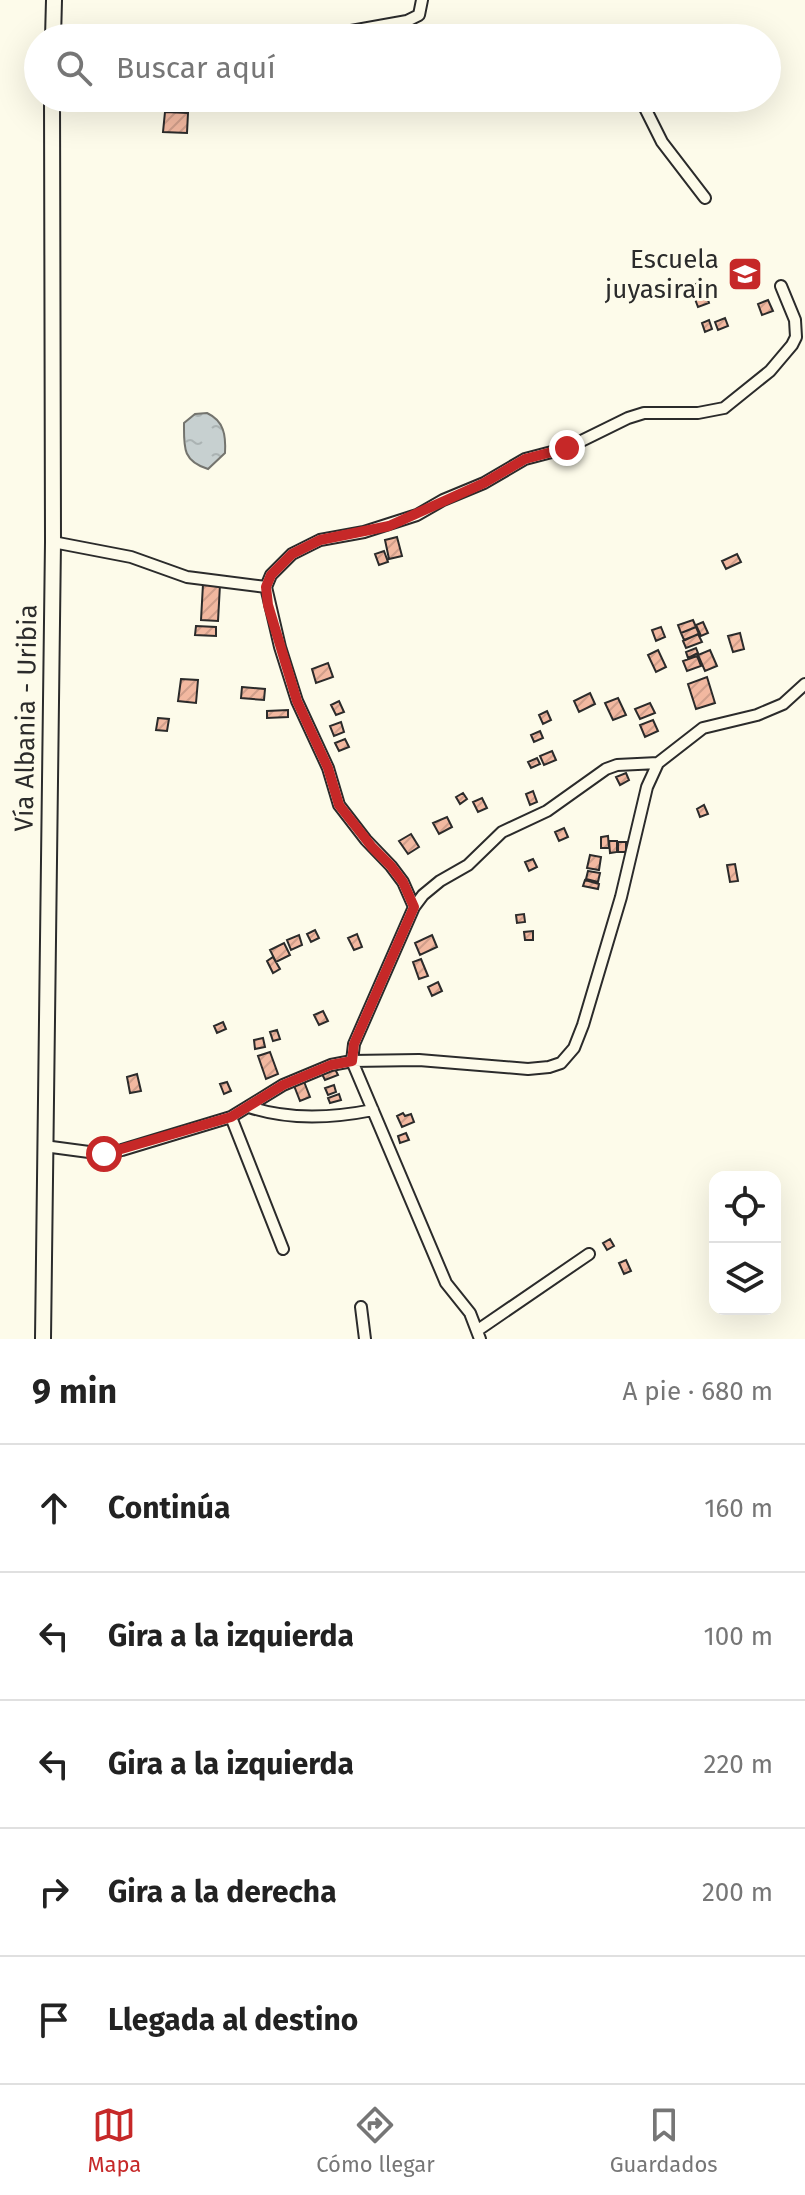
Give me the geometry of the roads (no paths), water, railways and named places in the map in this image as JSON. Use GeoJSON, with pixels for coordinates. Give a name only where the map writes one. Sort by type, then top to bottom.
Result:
{"type":"FeatureCollection","features":[{"type":"Feature","properties":{"kind":"main road"},"geometry":{"type":"LineString","coordinates":[[53,24],[54,0]]}},
{"type":"Feature","properties":{"kind":"main road","name":"Vía Albania - Uribia"},"geometry":{"type":"LineString","coordinates":[[43,1339],[53,542],[52,112]]}},
{"type":"Feature","properties":{"kind":"street"},"geometry":{"type":"LineString","coordinates":[[397,24],[419,15],[422,0]]}},
{"type":"Feature","properties":{"kind":"street"},"geometry":{"type":"LineString","coordinates":[[647,112],[662,142],[705,198]]}},
{"type":"Feature","properties":{"kind":"street"},"geometry":{"type":"LineString","coordinates":[[414,907],[403,882],[339,805],[328,768],[297,701],[268,605],[266,587],[271,575],[292,554],[320,540],[389,526],[417,515],[484,483],[525,459],[567,448],[628,418],[644,413],[698,413],[724,408],[770,371],[796,337],[795,320],[781,286]]}},
{"type":"Feature","properties":{"kind":"street"},"geometry":{"type":"LineString","coordinates":[[53,542],[131,557],[187,577],[266,587]]}},
{"type":"Feature","properties":{"kind":"street"},"geometry":{"type":"LineString","coordinates":[[44,1146],[104,1154],[231,1117],[283,1085],[331,1065],[352,1061],[419,1060],[528,1069],[561,1063],[574,1048],[583,1025],[621,897],[647,787],[658,763],[703,728],[757,715],[783,704],[805,684]]}},
{"type":"Feature","properties":{"kind":"street"},"geometry":{"type":"LineString","coordinates":[[589,1254],[479,1334],[470,1313],[446,1283],[352,1061],[354,1044],[414,907],[423,895],[468,865],[502,832],[547,811],[606,769],[617,765],[658,763]]}},
{"type":"Feature","properties":{"kind":"street"},"geometry":{"type":"LineString","coordinates":[[249,1107],[272,1114],[345,1115],[373,1110]]}},
{"type":"Feature","properties":{"kind":"street"},"geometry":{"type":"LineString","coordinates":[[231,1117],[283,1249]]}},
{"type":"Feature","properties":{"kind":"street"},"geometry":{"type":"LineString","coordinates":[[361,1307],[365,1339]]}},
{"type":"Feature","properties":{"kind":"water"},"geometry":{"type":"Polygon","coordinates":[[[207,413],[220,424],[225,446],[225,453],[208,469],[189,457],[184,439],[184,423],[195,414],[207,413]]]}},
{"type":"Feature","properties":{"kind":"place","name":"Escuela juyasirain"},"geometry":{"type":"Point","coordinates":[745,274]}}]}
